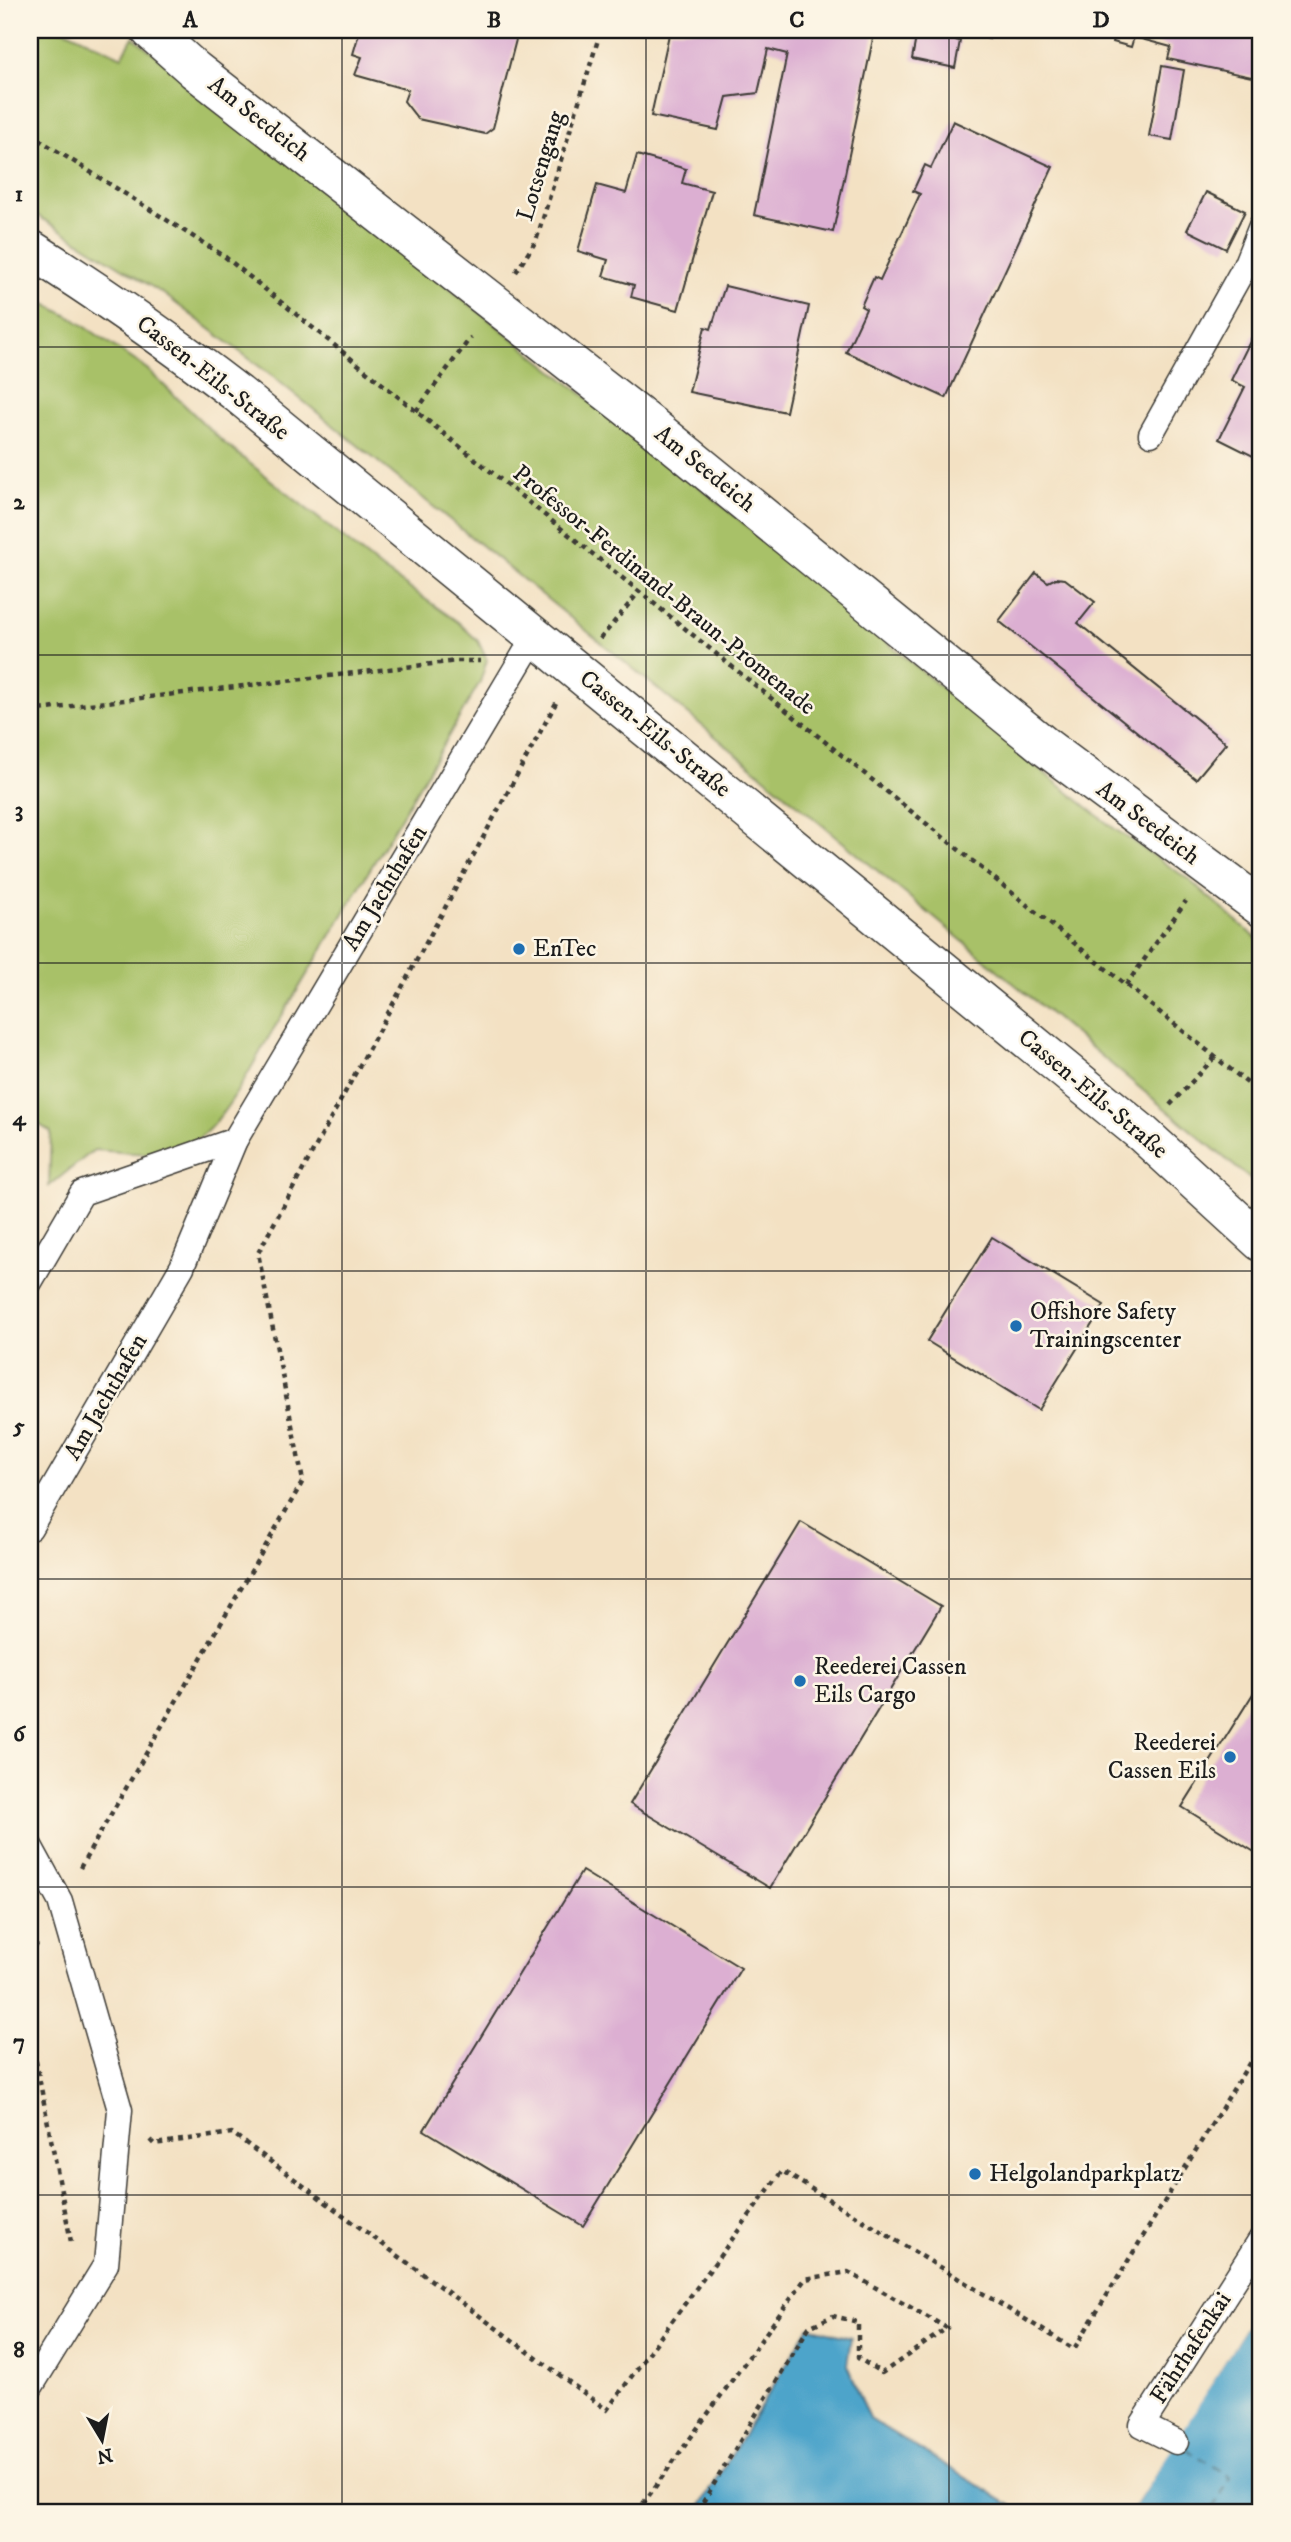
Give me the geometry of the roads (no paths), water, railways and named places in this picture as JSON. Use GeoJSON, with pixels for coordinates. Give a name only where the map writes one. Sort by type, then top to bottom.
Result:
{"type":"FeatureCollection","features":[{"type":"Feature","properties":{"kind":"street","name":"Am Seedeich"},"geometry":{"type":"LineString","coordinates":[[150,30],[195,69],[665,436],[1047,748],[1261,906]]}},
{"type":"Feature","properties":{"kind":"street","name":"Cassen-Eils-Straße"},"geometry":{"type":"LineString","coordinates":[[30,249],[133,316],[238,394],[1143,1134],[1261,1242]]}},
{"type":"Feature","properties":{"kind":"lane"},"geometry":{"type":"LineString","coordinates":[[1151,434],[1245,266],[1261,226]]}},
{"type":"Feature","properties":{"kind":"lane","name":"Am Jachthafen"},"geometry":{"type":"LineString","coordinates":[[30,1528],[182,1267],[235,1140],[535,636]]}},
{"type":"Feature","properties":{"kind":"lane"},"geometry":{"type":"LineString","coordinates":[[30,1282],[82,1193],[235,1140]]}},
{"type":"Feature","properties":{"kind":"lane"},"geometry":{"type":"LineString","coordinates":[[30,1846],[61,1901],[120,2110],[106,2264],[30,2388]]}},
{"type":"Feature","properties":{"kind":"lane","name":"Fährhafenkai"},"geometry":{"type":"LineString","coordinates":[[1176,2442],[1142,2425],[1261,2239]]}},
{"type":"Feature","properties":{"kind":"water"},"geometry":{"type":"Polygon","coordinates":[[[1261,2302],[1261,2512],[1131,2512],[1261,2302]]]}},
{"type":"Feature","properties":{"kind":"water"},"geometry":{"type":"Polygon","coordinates":[[[809,2327],[851,2338],[847,2365],[870,2419],[1012,2506],[1008,2512],[697,2512],[809,2327]]]}},
{"type":"Feature","properties":{"kind":"place","name":"EnTec"},"geometry":{"type":"Point","coordinates":[519,949]}},
{"type":"Feature","properties":{"kind":"place","name":"Offshore Safety Trainingscenter"},"geometry":{"type":"Point","coordinates":[1016,1326]}},
{"type":"Feature","properties":{"kind":"place","name":"Reederei Cassen Eils Cargo"},"geometry":{"type":"Point","coordinates":[800,1681]}},
{"type":"Feature","properties":{"kind":"place","name":"Reederei Cassen Eils"},"geometry":{"type":"Point","coordinates":[1230,1757]}},
{"type":"Feature","properties":{"kind":"place","name":"Helgolandparkplatz"},"geometry":{"type":"Point","coordinates":[975,2174]}}]}
